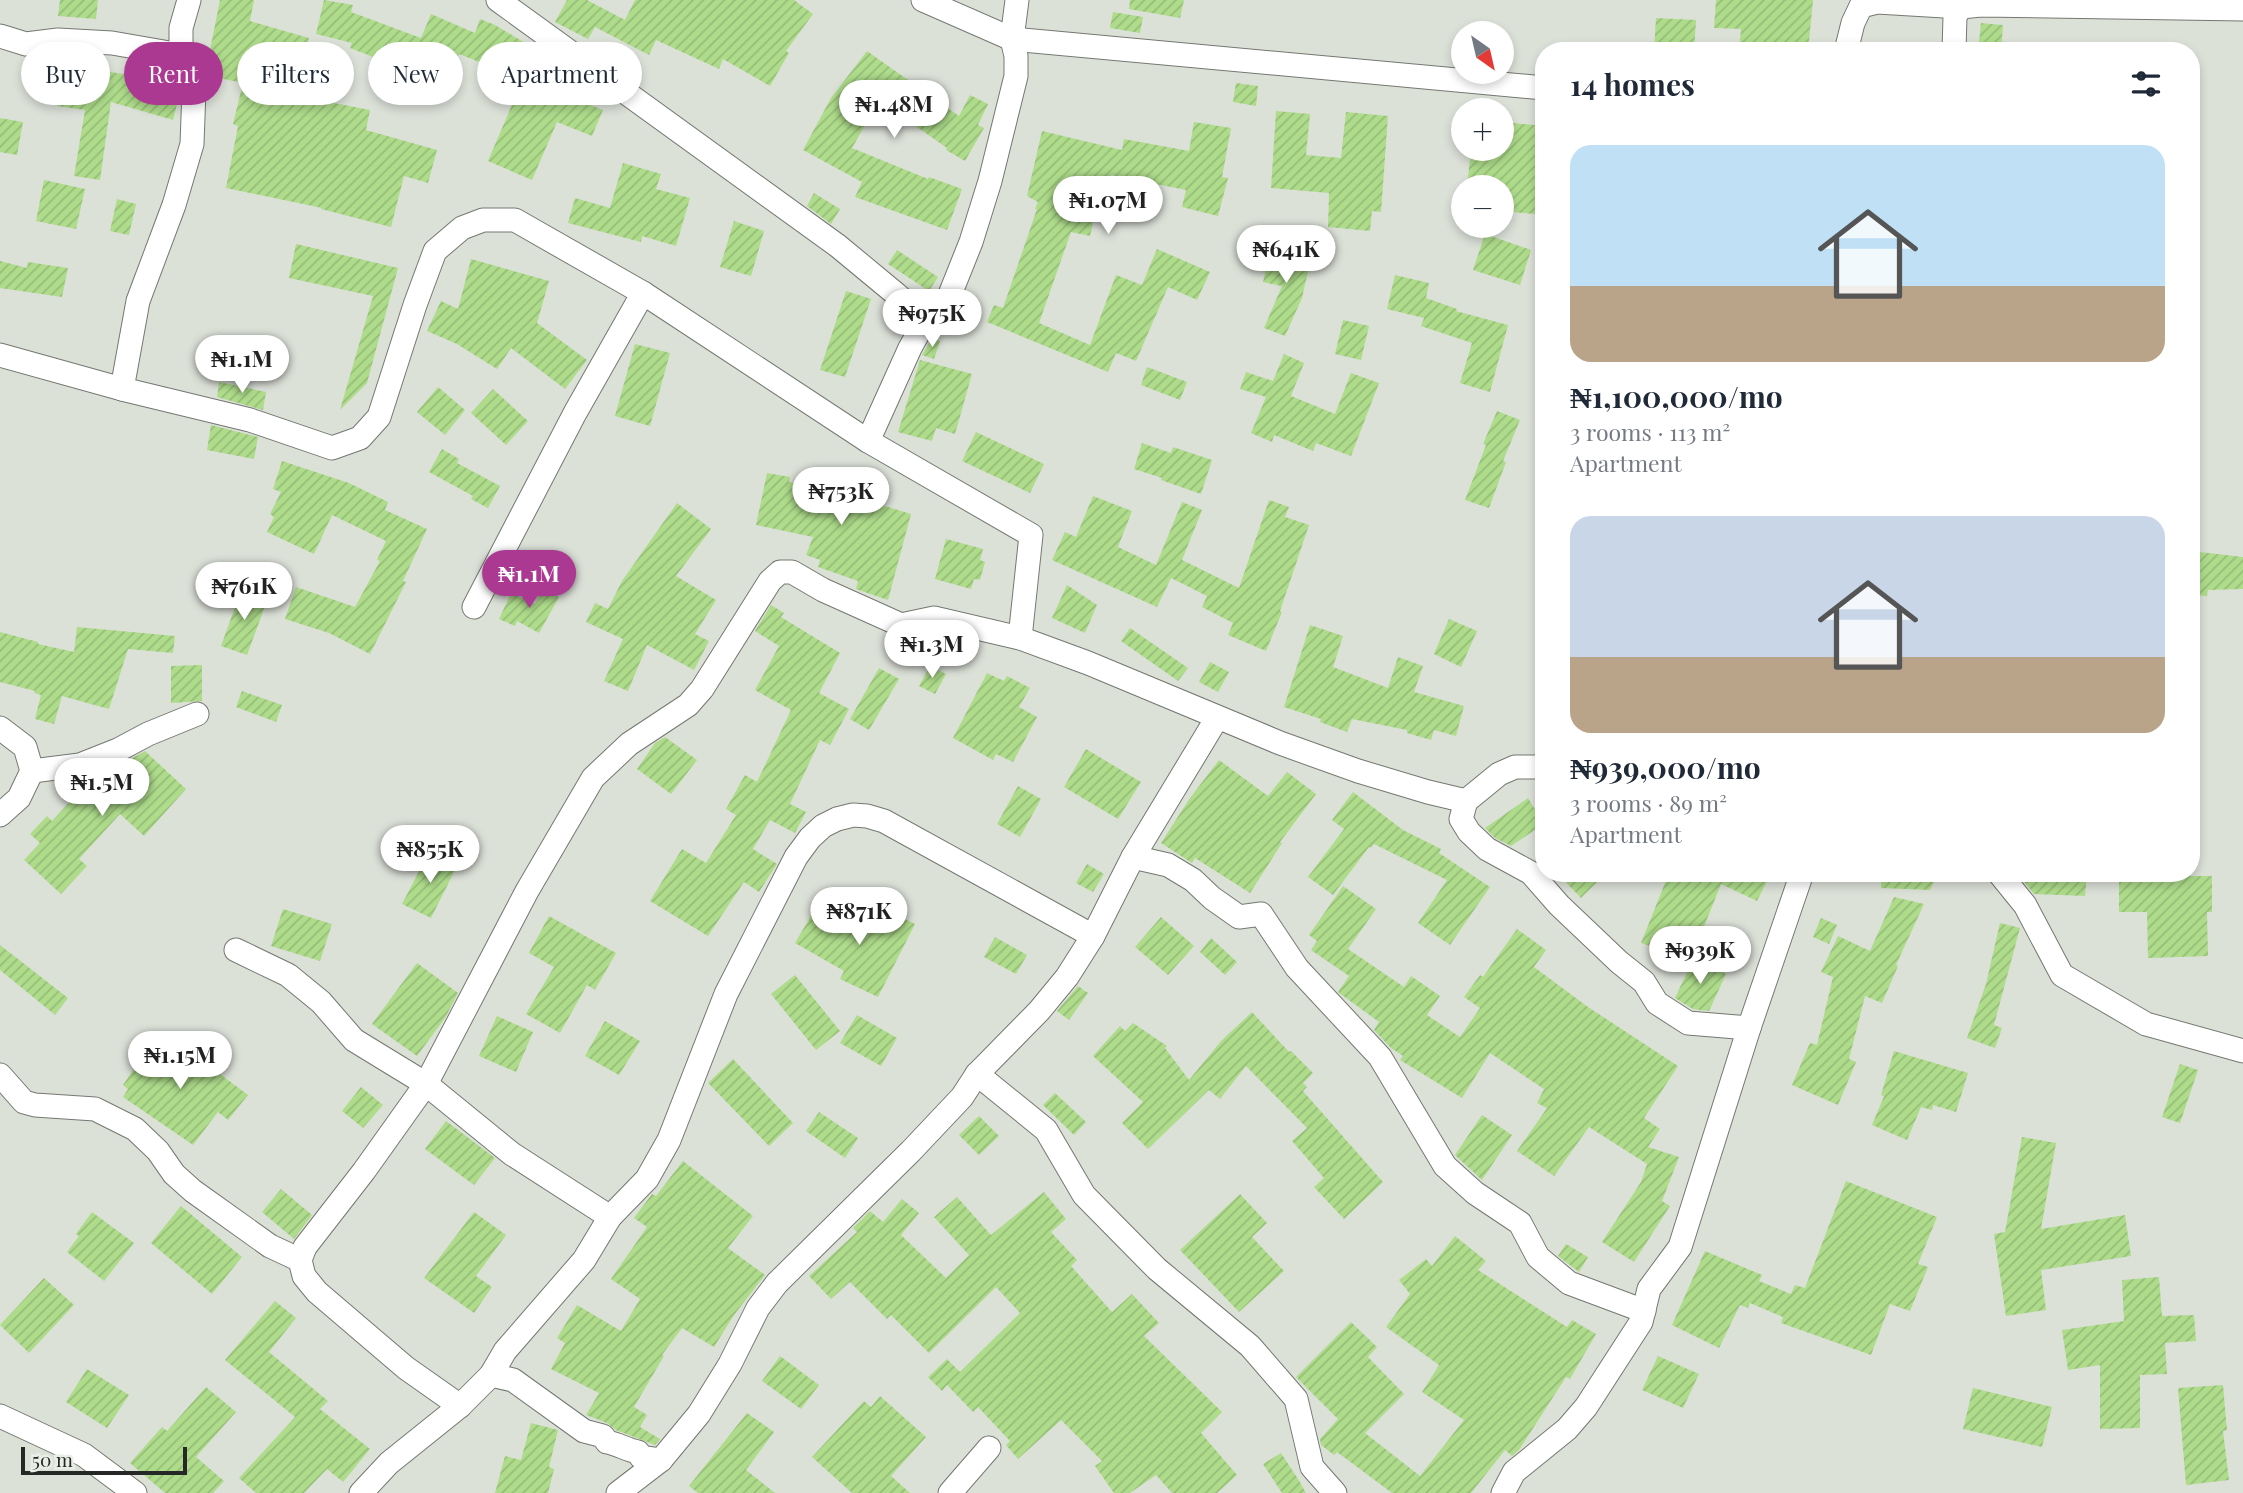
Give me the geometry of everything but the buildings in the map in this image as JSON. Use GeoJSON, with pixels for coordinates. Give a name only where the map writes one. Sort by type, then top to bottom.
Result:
{"type":"FeatureCollection","features":[{"type":"Feature","properties":{"kind":"street"},"geometry":{"type":"LineString","coordinates":[[181,42],[181,28],[189,0]]}},
{"type":"Feature","properties":{"kind":"street"},"geometry":{"type":"LineString","coordinates":[[498,0],[838,246],[925,321]]}},
{"type":"Feature","properties":{"kind":"street"},"geometry":{"type":"LineString","coordinates":[[923,0],[1013,39],[1535,87]]}},
{"type":"Feature","properties":{"kind":"street"},"geometry":{"type":"LineString","coordinates":[[869,441],[900,368],[925,321],[947,302],[971,242],[990,181],[1016,76],[1013,39],[1017,0]]}},
{"type":"Feature","properties":{"kind":"street"},"geometry":{"type":"LineString","coordinates":[[1848,42],[1861,6],[1877,2],[1961,7],[1981,5],[2243,9]]}},
{"type":"Feature","properties":{"kind":"street"},"geometry":{"type":"LineString","coordinates":[[1954,42],[1955,16],[1961,7]]}},
{"type":"Feature","properties":{"kind":"street"},"geometry":{"type":"LineString","coordinates":[[0,36],[26,44],[58,40],[124,45]]}},
{"type":"Feature","properties":{"kind":"street"},"geometry":{"type":"LineString","coordinates":[[122,389],[138,301],[174,205],[192,144],[193,105]]}},
{"type":"Feature","properties":{"kind":"street"},"geometry":{"type":"LineString","coordinates":[[0,355],[122,389],[250,420],[332,448],[360,438],[379,417],[435,251],[462,228],[484,220],[515,220],[643,293],[869,441],[1031,535],[1020,638]]}},
{"type":"Feature","properties":{"kind":"street"},"geometry":{"type":"LineString","coordinates":[[474,607],[575,413],[643,293]]}},
{"type":"Feature","properties":{"kind":"street"},"geometry":{"type":"LineString","coordinates":[[460,1406],[407,1368],[317,1293],[304,1276],[300,1260],[305,1247],[365,1171],[426,1084],[527,891],[593,778],[629,744],[688,705],[702,689],[770,581],[780,572],[792,572],[823,590],[901,625],[934,618],[1020,638],[1088,663],[1217,718],[1358,771],[1466,801]]}},
{"type":"Feature","properties":{"kind":"street"},"geometry":{"type":"LineString","coordinates":[[32,771],[80,765],[197,714]]}},
{"type":"Feature","properties":{"kind":"street"},"geometry":{"type":"LineString","coordinates":[[618,1493],[661,1460],[699,1414],[730,1364],[758,1308],[777,1283],[911,1152],[962,1097],[977,1074],[1039,1011],[1067,977],[1093,936],[1133,858],[1217,718]]}},
{"type":"Feature","properties":{"kind":"street"},"geometry":{"type":"LineString","coordinates":[[0,728],[24,747],[32,771],[19,798],[0,815]]}},
{"type":"Feature","properties":{"kind":"street"},"geometry":{"type":"LineString","coordinates":[[1535,767],[1515,767],[1499,774],[1466,801],[1461,819],[1468,832],[1487,849],[1535,878]]}},
{"type":"Feature","properties":{"kind":"street"},"geometry":{"type":"LineString","coordinates":[[361,1493],[389,1463],[460,1406],[491,1375],[505,1351],[584,1260],[610,1217],[647,1179],[660,1159],[726,993],[750,943],[796,856],[823,826],[837,818],[853,815],[884,821],[1093,936]]}},
{"type":"Feature","properties":{"kind":"street"},"geometry":{"type":"LineString","coordinates":[[1133,858],[1168,865],[1193,880],[1212,898],[1239,917],[1261,914],[1297,968],[1380,1057],[1445,1166],[1475,1193],[1520,1223],[1538,1257],[1569,1283],[1644,1311]]}},
{"type":"Feature","properties":{"kind":"street"},"geometry":{"type":"LineString","coordinates":[[1539,882],[1559,905],[1644,982],[1657,1003],[1688,1023],[1749,1028]]}},
{"type":"Feature","properties":{"kind":"street"},"geometry":{"type":"LineString","coordinates":[[1503,1493],[1514,1472],[1567,1429],[1586,1407],[1632,1338],[1644,1311],[1649,1289],[1680,1247],[1749,1028],[1799,882]]}},
{"type":"Feature","properties":{"kind":"street"},"geometry":{"type":"LineString","coordinates":[[2006,882],[2025,905],[2062,975],[2146,1024],[2243,1051]]}},
{"type":"Feature","properties":{"kind":"street"},"geometry":{"type":"LineString","coordinates":[[236,950],[288,975],[321,1002],[354,1040],[426,1084],[512,1154],[610,1217]]}},
{"type":"Feature","properties":{"kind":"street"},"geometry":{"type":"LineString","coordinates":[[0,1074],[24,1102],[95,1110],[135,1129],[192,1191],[271,1246],[300,1260]]}},
{"type":"Feature","properties":{"kind":"street"},"geometry":{"type":"LineString","coordinates":[[977,1074],[1045,1130],[1084,1195],[1157,1269],[1250,1346],[1296,1399],[1312,1467],[1335,1493]]}},
{"type":"Feature","properties":{"kind":"street"},"geometry":{"type":"LineString","coordinates":[[491,1375],[513,1380],[584,1432],[603,1436],[607,1442],[638,1452],[641,1457],[661,1460]]}},
{"type":"Feature","properties":{"kind":"street"},"geometry":{"type":"LineString","coordinates":[[0,1416],[84,1455],[135,1493]]}},
{"type":"Feature","properties":{"kind":"street"},"geometry":{"type":"LineString","coordinates":[[950,1493],[989,1448]]}}]}
